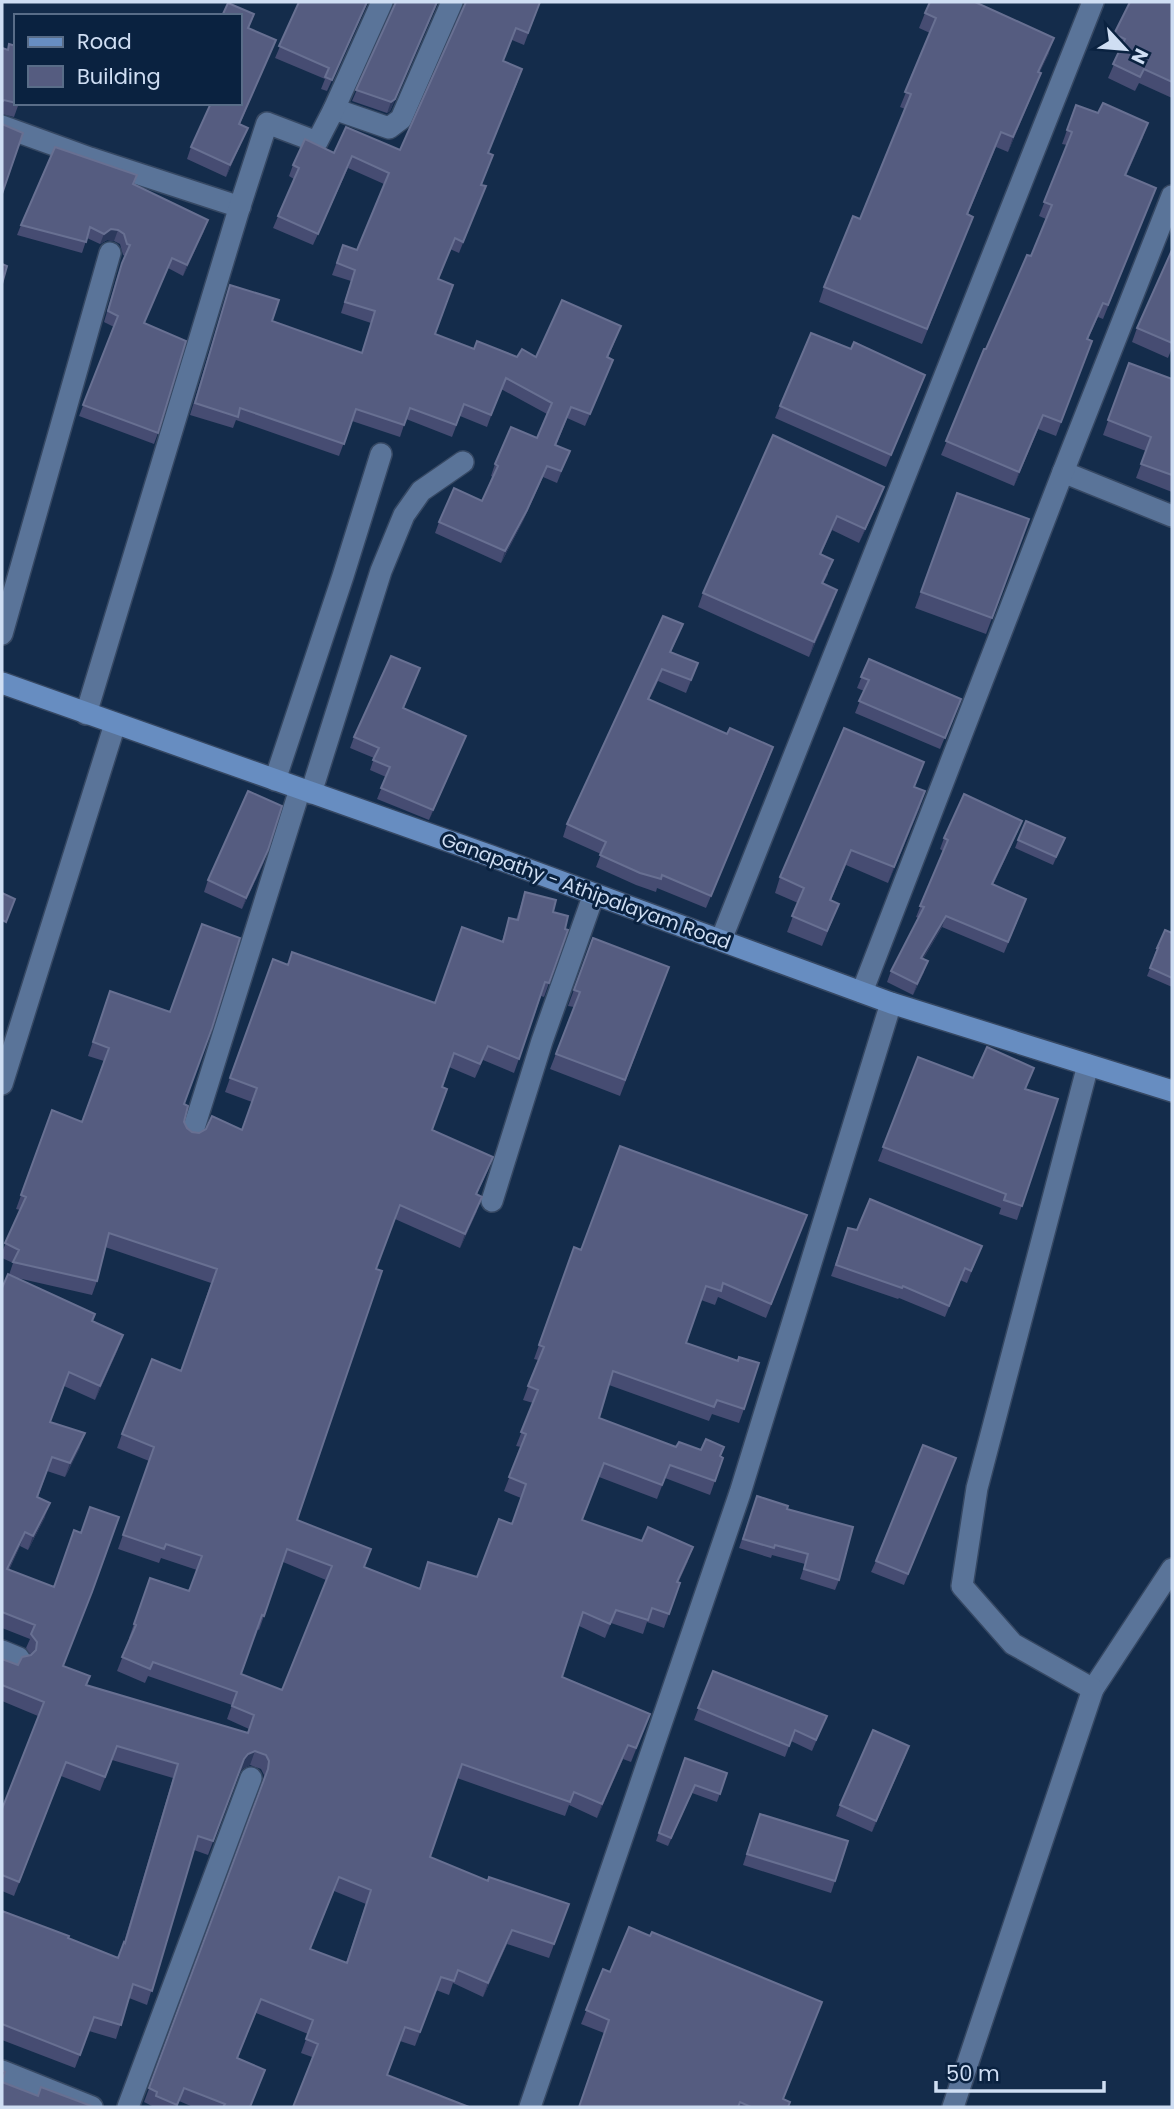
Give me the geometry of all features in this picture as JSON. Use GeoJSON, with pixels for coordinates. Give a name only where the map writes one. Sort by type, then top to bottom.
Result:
{"type":"FeatureCollection","features":[{"type":"Feature","properties":{"kind":"main road","name":"Ganapathy - Athipalayam Road"},"geometry":{"type":"LineString","coordinates":[[2,683],[891,1003],[1172,1091]]}},
{"type":"Feature","properties":{"kind":"street"},"geometry":{"type":"LineString","coordinates":[[86,714],[267,123],[317,142],[382,2]]}},
{"type":"Feature","properties":{"kind":"street"},"geometry":{"type":"LineString","coordinates":[[334,109],[389,128],[401,119],[452,2]]}},
{"type":"Feature","properties":{"kind":"street"},"geometry":{"type":"LineString","coordinates":[[721,940],[1093,2]]}},
{"type":"Feature","properties":{"kind":"street"},"geometry":{"type":"LineString","coordinates":[[2,126],[240,207]]}},
{"type":"Feature","properties":{"kind":"street"},"geometry":{"type":"LineString","coordinates":[[862,992],[1172,196]]}},
{"type":"Feature","properties":{"kind":"street"},"geometry":{"type":"LineString","coordinates":[[2,634],[110,253]]}},
{"type":"Feature","properties":{"kind":"street"},"geometry":{"type":"LineString","coordinates":[[275,780],[381,454]]}},
{"type":"Feature","properties":{"kind":"street"},"geometry":{"type":"LineString","coordinates":[[192,1134],[381,570],[404,514],[421,491],[463,462]]}},
{"type":"Feature","properties":{"kind":"street"},"geometry":{"type":"LineString","coordinates":[[1063,472],[1172,516]]}},
{"type":"Feature","properties":{"kind":"street"},"geometry":{"type":"LineString","coordinates":[[2,1084],[116,724]]}},
{"type":"Feature","properties":{"kind":"street"},"geometry":{"type":"LineString","coordinates":[[492,1201],[542,1041],[594,894]]}},
{"type":"Feature","properties":{"kind":"street"},"geometry":{"type":"LineString","coordinates":[[530,2107],[740,1493],[891,1003]]}},
{"type":"Feature","properties":{"kind":"street"},"geometry":{"type":"LineString","coordinates":[[1088,1065],[977,1488],[962,1586],[1013,1644],[1093,1689]]}},
{"type":"Feature","properties":{"kind":"street"},"geometry":{"type":"LineString","coordinates":[[953,2107],[1093,1689],[1172,1569]]}},
{"type":"Feature","properties":{"kind":"street"},"geometry":{"type":"LineString","coordinates":[[128,2107],[251,1778]]}},
{"type":"Feature","properties":{"kind":"street"},"geometry":{"type":"LineString","coordinates":[[2,2071],[92,2107]]}},
{"type":"Feature","properties":{"kind":"building"},"geometry":{"type":"Polygon","coordinates":[[[299,2],[367,2],[332,80],[325,77],[329,68],[279,46],[299,2]]]}},
{"type":"Feature","properties":{"kind":"building"},"geometry":{"type":"Polygon","coordinates":[[[396,2],[437,2],[395,99],[391,102],[356,90],[396,2]]]}},
{"type":"Feature","properties":{"kind":"building"},"geometry":{"type":"Polygon","coordinates":[[[466,2],[540,2],[528,33],[516,28],[503,61],[522,69],[488,153],[493,155],[481,185],[486,186],[463,242],[455,238],[438,279],[453,285],[435,334],[474,349],[477,341],[517,357],[522,349],[536,357],[562,300],[621,326],[607,357],[613,360],[590,414],[571,407],[555,445],[570,451],[561,471],[547,466],[505,551],[439,522],[454,488],[482,501],[498,466],[495,464],[511,427],[537,438],[552,403],[506,378],[491,415],[464,404],[456,425],[410,408],[404,425],[356,409],[344,444],[240,408],[238,417],[195,403],[230,285],[279,300],[272,321],[362,353],[375,311],[345,302],[355,270],[337,263],[343,245],[357,250],[389,173],[352,156],[318,234],[278,216],[299,168],[293,165],[305,139],[334,153],[346,127],[400,150],[466,2]]]}},
{"type":"Feature","properties":{"kind":"building"},"geometry":{"type":"Polygon","coordinates":[[[930,2],[975,2],[1054,38],[1013,137],[1001,132],[967,214],[973,217],[927,329],[824,287],[853,216],[860,219],[911,94],[905,92],[936,18],[925,13],[930,2]]]}},
{"type":"Feature","properties":{"kind":"building"},"geometry":{"type":"Polygon","coordinates":[[[1130,2],[1172,2],[1172,82],[1144,69],[1140,77],[1113,64],[1125,39],[1114,34],[1130,2]]]}},
{"type":"Feature","properties":{"kind":"building"},"geometry":{"type":"Polygon","coordinates":[[[228,3],[254,14],[248,28],[276,40],[239,124],[248,128],[230,165],[191,147],[210,105],[242,105],[242,14],[223,14],[228,3]]]}},
{"type":"Feature","properties":{"kind":"building"},"geometry":{"type":"Polygon","coordinates":[[[9,44],[14,45],[14,102],[2,102],[2,48],[8,50],[9,44]]]}},
{"type":"Feature","properties":{"kind":"building"},"geometry":{"type":"Polygon","coordinates":[[[1103,103],[1148,123],[1125,175],[1156,188],[1108,305],[1103,303],[1087,339],[1092,341],[1061,422],[1043,415],[1019,472],[946,441],[984,349],[1027,255],[1031,256],[1052,205],[1044,202],[1072,132],[1067,130],[1076,105],[1098,113],[1103,103]]]}},
{"type":"Feature","properties":{"kind":"building"},"geometry":{"type":"Polygon","coordinates":[[[2,124],[23,133],[2,194],[2,124]]]}},
{"type":"Feature","properties":{"kind":"building"},"geometry":{"type":"Polygon","coordinates":[[[55,147],[137,175],[133,184],[208,220],[187,265],[172,258],[144,323],[186,341],[158,433],[83,405],[118,316],[108,311],[130,245],[127,244],[124,234],[118,230],[111,229],[104,234],[90,227],[86,242],[21,225],[55,147]]]}},
{"type":"Feature","properties":{"kind":"building"},"geometry":{"type":"Polygon","coordinates":[[[1172,250],[1172,343],[1137,328],[1172,250]]]}},
{"type":"Feature","properties":{"kind":"building"},"geometry":{"type":"Polygon","coordinates":[[[2,264],[7,266],[2,284],[2,264]]]}},
{"type":"Feature","properties":{"kind":"building"},"geometry":{"type":"Polygon","coordinates":[[[811,333],[851,349],[854,342],[925,375],[891,455],[780,406],[811,333]]]}},
{"type":"Feature","properties":{"kind":"building"},"geometry":{"type":"Polygon","coordinates":[[[1129,363],[1172,379],[1172,475],[1141,464],[1151,437],[1108,420],[1129,363]]]}},
{"type":"Feature","properties":{"kind":"building"},"geometry":{"type":"Polygon","coordinates":[[[773,435],[884,487],[865,529],[837,516],[820,554],[833,560],[822,583],[837,590],[814,642],[703,593],[773,435]]]}},
{"type":"Feature","properties":{"kind":"building"},"geometry":{"type":"Polygon","coordinates":[[[957,493],[1029,519],[992,618],[921,592],[957,493]]]}},
{"type":"Feature","properties":{"kind":"building"},"geometry":{"type":"Polygon","coordinates":[[[663,616],[683,624],[670,652],[698,663],[691,680],[662,669],[648,699],[727,734],[730,728],[773,747],[711,896],[662,875],[661,879],[640,873],[600,855],[606,842],[567,824],[663,616]]]}},
{"type":"Feature","properties":{"kind":"building"},"geometry":{"type":"Polygon","coordinates":[[[391,656],[420,668],[403,708],[466,736],[433,810],[381,788],[390,767],[373,760],[379,748],[354,737],[391,656]]]}},
{"type":"Feature","properties":{"kind":"building"},"geometry":{"type":"Polygon","coordinates":[[[869,659],[961,699],[945,738],[859,701],[869,680],[861,677],[869,659]]]}},
{"type":"Feature","properties":{"kind":"building"},"geometry":{"type":"Polygon","coordinates":[[[844,728],[924,762],[914,787],[925,791],[894,867],[851,850],[830,900],[839,904],[827,931],[792,916],[804,888],[780,877],[844,728]]]}},
{"type":"Feature","properties":{"kind":"building"},"geometry":{"type":"Polygon","coordinates":[[[248,791],[282,806],[268,850],[246,898],[208,880],[248,791]]]}},
{"type":"Feature","properties":{"kind":"building"},"geometry":{"type":"Polygon","coordinates":[[[964,794],[1022,821],[992,884],[1026,899],[1008,942],[946,916],[921,958],[928,961],[917,984],[891,971],[924,907],[920,906],[948,840],[944,838],[964,794]]]}},
{"type":"Feature","properties":{"kind":"building"},"geometry":{"type":"Polygon","coordinates":[[[1026,821],[1065,838],[1056,857],[1018,840],[1026,821]]]}},
{"type":"Feature","properties":{"kind":"building"},"geometry":{"type":"Polygon","coordinates":[[[525,892],[556,900],[553,912],[568,916],[565,929],[568,930],[549,983],[545,982],[519,1059],[488,1046],[480,1064],[454,1053],[442,1087],[447,1089],[432,1130],[493,1157],[476,1194],[482,1197],[465,1234],[400,1205],[376,1269],[382,1271],[297,1520],[371,1549],[364,1567],[420,1589],[428,1562],[477,1577],[499,1519],[512,1524],[526,1484],[509,1477],[526,1434],[521,1432],[538,1390],[528,1386],[544,1347],[539,1345],[574,1247],[581,1250],[620,1146],[807,1215],[771,1304],[723,1283],[721,1291],[706,1286],[686,1343],[738,1361],[739,1357],[759,1363],[744,1409],[717,1400],[714,1407],[613,1371],[599,1418],[676,1447],[679,1442],[701,1450],[706,1439],[724,1447],[715,1481],[670,1465],[662,1485],[604,1463],[582,1520],[642,1541],[648,1527],[693,1547],[677,1582],[680,1583],[669,1614],[652,1608],[648,1620],[616,1610],[610,1624],[583,1612],[562,1677],[650,1714],[636,1748],[628,1745],[602,1804],[574,1792],[570,1802],[462,1764],[430,1857],[488,1881],[489,1877],[569,1904],[554,1944],[512,1930],[488,1983],[458,1970],[454,1981],[441,1977],[420,2032],[405,2027],[387,2075],[469,2107],[293,2107],[318,2044],[306,2039],[313,2020],[261,1999],[237,2058],[265,2070],[250,2107],[223,2107],[225,2104],[184,2088],[177,2105],[156,2096],[157,2092],[149,2088],[269,1761],[266,1755],[255,1751],[248,1754],[213,1841],[198,1836],[152,1991],[133,1984],[121,2025],[94,2017],[80,2055],[2,2024],[2,1911],[118,1958],[125,1943],[178,1764],[117,1746],[105,1777],[66,1762],[19,1882],[2,1875],[2,1809],[44,1702],[2,1685],[2,1659],[18,1665],[22,1657],[31,1655],[36,1650],[37,1642],[31,1634],[35,1625],[2,1612],[2,1288],[8,1274],[95,1314],[92,1321],[123,1335],[100,1386],[69,1372],[50,1422],[85,1433],[70,1463],[52,1457],[37,1497],[50,1503],[33,1536],[25,1532],[7,1569],[54,1587],[74,1530],[81,1533],[90,1507],[119,1517],[63,1666],[90,1676],[86,1685],[248,1733],[254,1715],[232,1706],[237,1692],[153,1662],[150,1669],[122,1657],[136,1625],[134,1624],[150,1578],[189,1591],[202,1556],[166,1544],[164,1549],[123,1535],[154,1447],[122,1434],[152,1359],[181,1371],[217,1269],[109,1233],[97,1281],[13,1262],[19,1250],[5,1243],[26,1197],[21,1195],[52,1110],[82,1122],[109,1048],[93,1042],[110,991],[170,1012],[202,924],[240,938],[212,1028],[184,1104],[188,1106],[184,1122],[187,1128],[199,1133],[206,1129],[212,1116],[242,1130],[257,1088],[230,1078],[273,959],[288,965],[292,952],[435,1003],[462,927],[503,942],[509,918],[518,920],[525,892]],[[287,1549],[241,1674],[282,1690],[332,1566],[287,1549]],[[339,1877],[310,1949],[347,1963],[371,1890],[339,1877]]]}},
{"type":"Feature","properties":{"kind":"building"},"geometry":{"type":"Polygon","coordinates":[[[2,893],[15,899],[6,922],[2,920],[2,893]]]}},
{"type":"Feature","properties":{"kind":"building"},"geometry":{"type":"Polygon","coordinates":[[[1165,930],[1172,933],[1172,978],[1150,968],[1165,930]]]}},
{"type":"Feature","properties":{"kind":"building"},"geometry":{"type":"Polygon","coordinates":[[[593,938],[669,967],[625,1080],[556,1054],[580,992],[574,990],[593,938]]]}},
{"type":"Feature","properties":{"kind":"building"},"geometry":{"type":"Polygon","coordinates":[[[987,1047],[1034,1068],[1025,1089],[1058,1099],[1022,1206],[1004,1200],[1006,1194],[883,1147],[918,1057],[973,1078],[987,1047]]]}},
{"type":"Feature","properties":{"kind":"building"},"geometry":{"type":"Polygon","coordinates":[[[870,1199],[982,1246],[971,1271],[965,1268],[949,1306],[903,1286],[902,1288],[836,1265],[848,1228],[857,1230],[870,1199]]]}},
{"type":"Feature","properties":{"kind":"building"},"geometry":{"type":"Polygon","coordinates":[[[923,1445],[956,1458],[908,1574],[876,1561],[923,1445]]]}},
{"type":"Feature","properties":{"kind":"building"},"geometry":{"type":"Polygon","coordinates":[[[757,1496],[788,1506],[787,1509],[853,1527],[839,1580],[804,1569],[808,1554],[743,1539],[757,1496]]]}},
{"type":"Feature","properties":{"kind":"building"},"geometry":{"type":"Polygon","coordinates":[[[713,1671],[827,1716],[816,1740],[795,1730],[789,1746],[698,1708],[713,1671]]]}},
{"type":"Feature","properties":{"kind":"building"},"geometry":{"type":"Polygon","coordinates":[[[873,1730],[909,1746],[876,1821],[840,1805],[873,1730]]]}},
{"type":"Feature","properties":{"kind":"building"},"geometry":{"type":"Polygon","coordinates":[[[685,1758],[727,1773],[720,1794],[695,1785],[671,1838],[659,1833],[685,1758]]]}},
{"type":"Feature","properties":{"kind":"building"},"geometry":{"type":"Polygon","coordinates":[[[760,1814],[848,1841],[835,1881],[747,1854],[760,1814]]]}},
{"type":"Feature","properties":{"kind":"building"},"geometry":{"type":"Polygon","coordinates":[[[629,1927],[650,1936],[652,1932],[822,2002],[783,2099],[790,2102],[788,2107],[751,2107],[740,2102],[738,2107],[579,2107],[609,2020],[586,2010],[603,1969],[610,1972],[629,1927]]]}},
{"type":"Feature","properties":{"kind":"building"},"geometry":{"type":"Polygon","coordinates":[[[2,2082],[38,2096],[41,2087],[94,2107],[2,2107],[2,2082]]]}}]}
